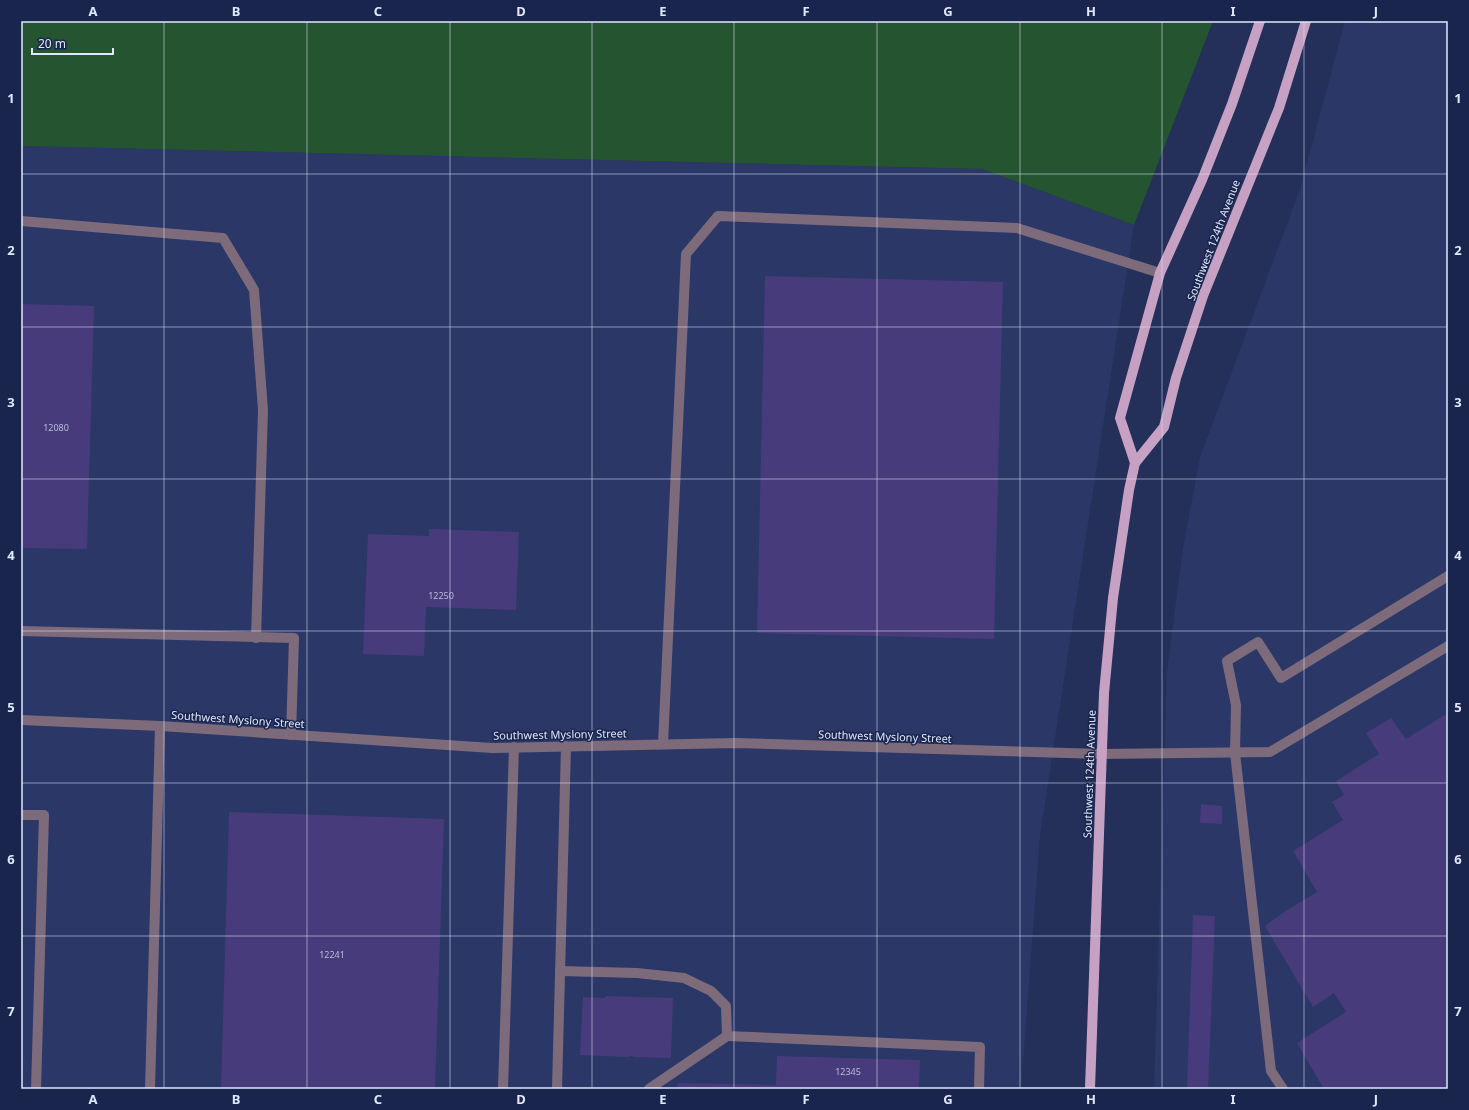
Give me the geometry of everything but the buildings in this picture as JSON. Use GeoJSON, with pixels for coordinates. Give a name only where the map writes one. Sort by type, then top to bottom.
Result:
{"type":"FeatureCollection","features":[{"type":"Feature","properties":{"kind":"main road"},"geometry":{"type":"LineString","coordinates":[[1135,463],[1120,418],[1160,273],[1202,180],[1232,104],[1260,21]]}},
{"type":"Feature","properties":{"kind":"main road","name":"Southwest 124th Avenue"},"geometry":{"type":"LineString","coordinates":[[1090,1089],[1104,693],[1113,598],[1129,490],[1135,463],[1164,427],[1176,378],[1203,296],[1279,108],[1306,21]]}},
{"type":"Feature","properties":{"kind":"street"},"geometry":{"type":"LineString","coordinates":[[663,744],[686,254],[718,216],[1017,228],[1160,273]]}},
{"type":"Feature","properties":{"kind":"street"},"geometry":{"type":"LineString","coordinates":[[21,221],[223,238],[254,290],[263,410],[256,638]]}},
{"type":"Feature","properties":{"kind":"street"},"geometry":{"type":"LineString","coordinates":[[1283,1089],[1272,1071],[1235,753],[1236,705],[1227,661],[1258,642],[1281,678],[1448,576]]}},
{"type":"Feature","properties":{"kind":"street"},"geometry":{"type":"LineString","coordinates":[[21,631],[294,638],[291,735]]}},
{"type":"Feature","properties":{"kind":"street","name":"Southwest Myslony Street"},"geometry":{"type":"LineString","coordinates":[[21,720],[160,726],[492,748],[735,743],[1101,754],[1270,752],[1448,646]]}},
{"type":"Feature","properties":{"kind":"street"},"geometry":{"type":"LineString","coordinates":[[150,1089],[160,726]]}},
{"type":"Feature","properties":{"kind":"street"},"geometry":{"type":"LineString","coordinates":[[557,1089],[566,746]]}},
{"type":"Feature","properties":{"kind":"street"},"geometry":{"type":"LineString","coordinates":[[503,1089],[514,747]]}},
{"type":"Feature","properties":{"kind":"street"},"geometry":{"type":"LineString","coordinates":[[21,815],[44,815],[36,1089]]}},
{"type":"Feature","properties":{"kind":"street"},"geometry":{"type":"LineString","coordinates":[[560,971],[637,973],[684,978],[711,991],[726,1006],[727,1036]]}},
{"type":"Feature","properties":{"kind":"street"},"geometry":{"type":"LineString","coordinates":[[649,1089],[727,1036],[980,1047],[979,1089]]}},
{"type":"Feature","properties":{"kind":"shaded area"},"geometry":{"type":"Polygon","coordinates":[[[1345,21],[1448,21],[1448,1089],[1154,1089],[1167,670],[1183,548],[1200,457],[1300,189],[1345,21]]]}},
{"type":"Feature","properties":{"kind":"shaded area"},"geometry":{"type":"Polygon","coordinates":[[[21,146],[982,169],[1134,225],[1040,836],[1021,1089],[21,1089],[21,146]]]}},
{"type":"Feature","properties":{"kind":"green space"},"geometry":{"type":"Polygon","coordinates":[[[21,21],[1213,21],[1134,225],[982,169],[21,146],[21,21]]]}}]}
